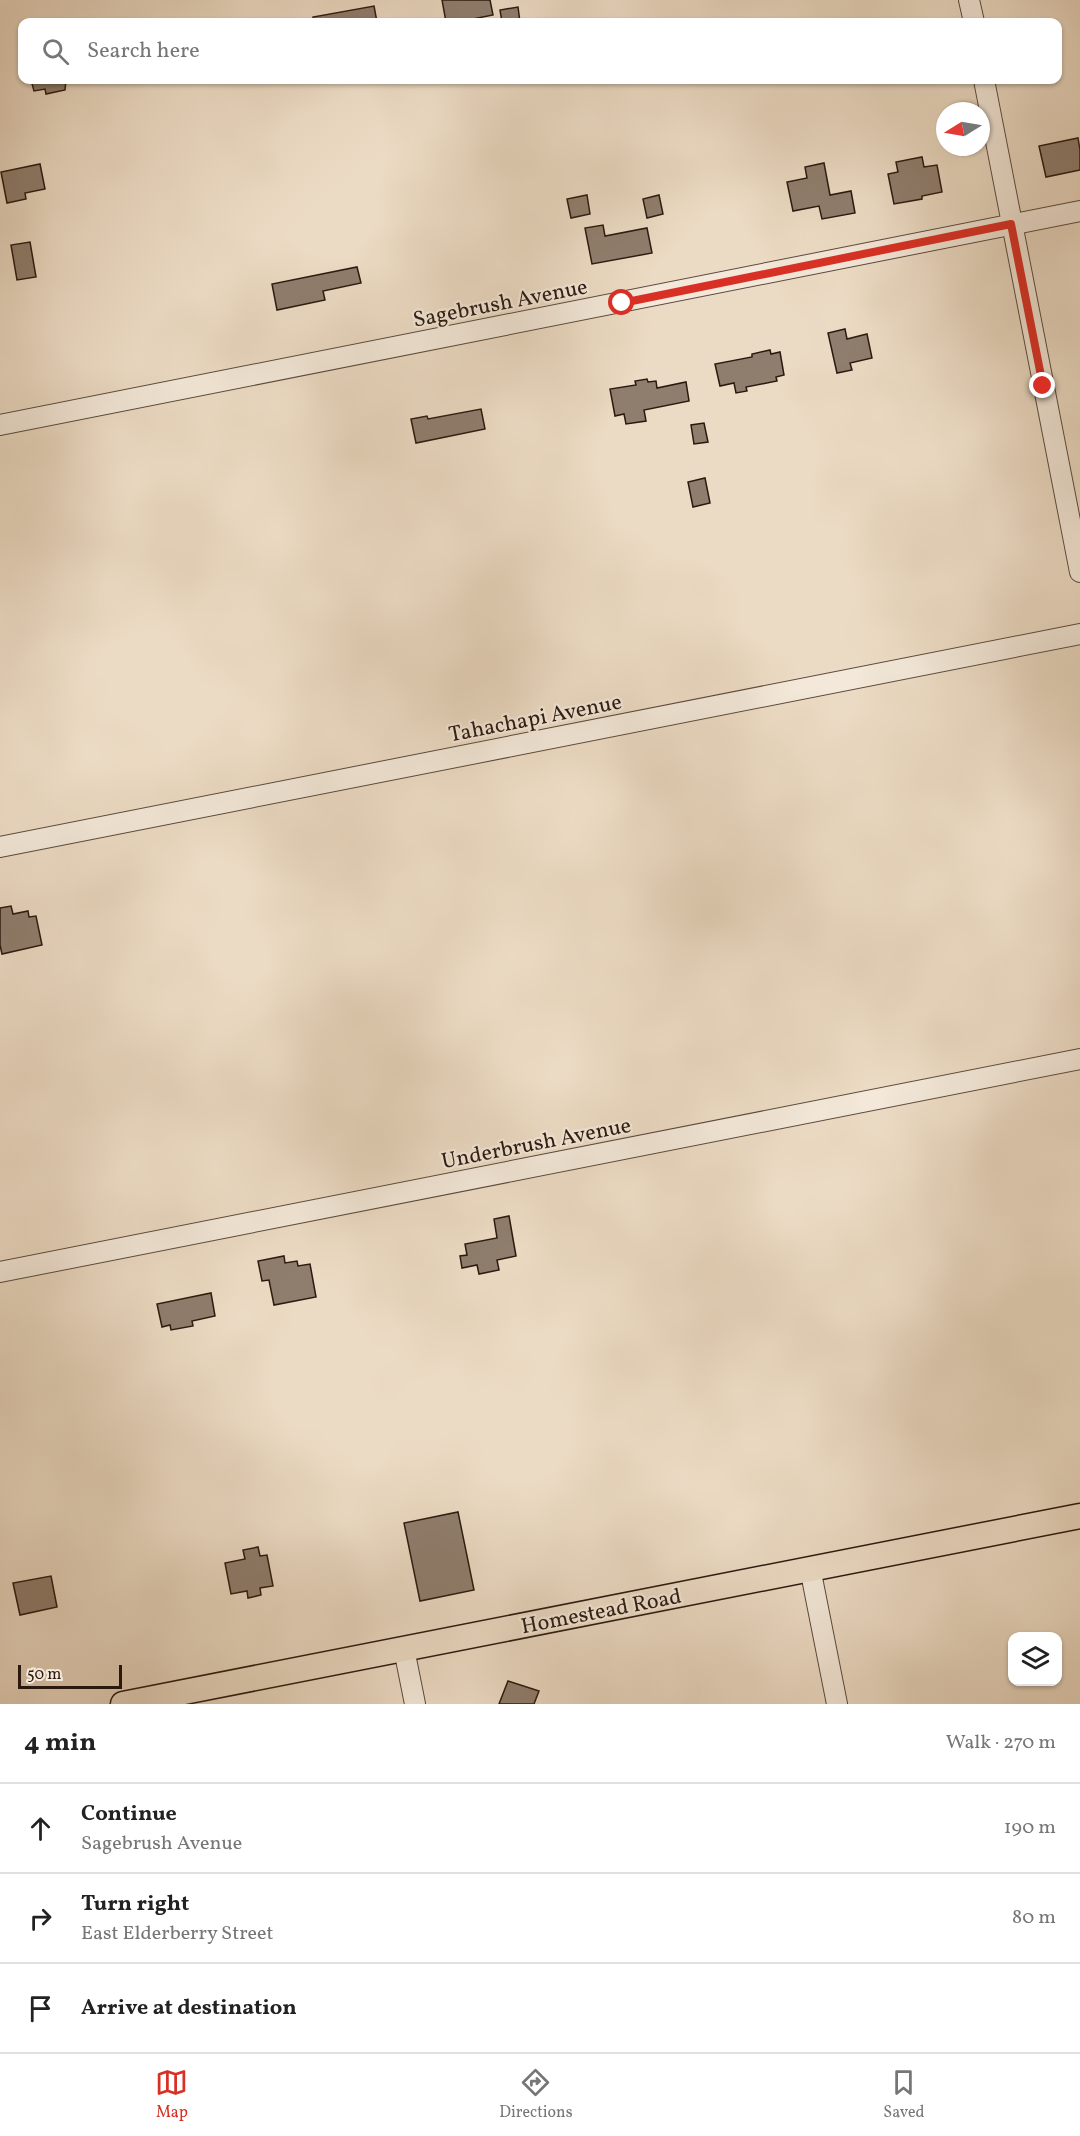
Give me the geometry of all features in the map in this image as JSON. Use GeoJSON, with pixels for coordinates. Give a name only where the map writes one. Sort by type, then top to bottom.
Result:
{"type":"FeatureCollection","features":[{"type":"Feature","properties":{"kind":"main road","name":"Homestead Road"},"geometry":{"type":"LineString","coordinates":[[123,1704],[1080,1516]]}},
{"type":"Feature","properties":{"kind":"street"},"geometry":{"type":"LineString","coordinates":[[969,0],[973,18]]}},
{"type":"Feature","properties":{"kind":"street"},"geometry":{"type":"LineString","coordinates":[[985,84],[1080,572]]}},
{"type":"Feature","properties":{"kind":"street","name":"Sagebrush Avenue"},"geometry":{"type":"LineString","coordinates":[[0,425],[1080,211]]}},
{"type":"Feature","properties":{"kind":"street","name":"Tahachapi Avenue"},"geometry":{"type":"LineString","coordinates":[[0,847],[1080,634]]}},
{"type":"Feature","properties":{"kind":"street","name":"Underbrush Avenue"},"geometry":{"type":"LineString","coordinates":[[0,1272],[1080,1059]]}},
{"type":"Feature","properties":{"kind":"street"},"geometry":{"type":"LineString","coordinates":[[810,1568],[837,1704]]}},
{"type":"Feature","properties":{"kind":"street"},"geometry":{"type":"LineString","coordinates":[[404,1649],[415,1704]]}},
{"type":"Feature","properties":{"kind":"building"},"geometry":{"type":"Polygon","coordinates":[[[442,0],[490,0],[493,15],[478,18],[445,18],[442,0]]]}},
{"type":"Feature","properties":{"kind":"building"},"geometry":{"type":"Polygon","coordinates":[[[374,6],[376,18],[313,18],[374,6]]]}},
{"type":"Feature","properties":{"kind":"building"},"geometry":{"type":"Polygon","coordinates":[[[518,7],[519,18],[501,18],[500,10],[518,7]]]}},
{"type":"Feature","properties":{"kind":"building"},"geometry":{"type":"Polygon","coordinates":[[[32,84],[66,84],[65,90],[46,94],[45,89],[34,91],[32,84]]]}},
{"type":"Feature","properties":{"kind":"building"},"geometry":{"type":"Polygon","coordinates":[[[1078,138],[1080,170],[1046,177],[1039,146],[1078,138]]]}},
{"type":"Feature","properties":{"kind":"building"},"geometry":{"type":"Polygon","coordinates":[[[922,157],[924,167],[937,165],[942,192],[922,196],[922,199],[894,204],[888,174],[898,172],[896,162],[922,157]]]}},
{"type":"Feature","properties":{"kind":"building"},"geometry":{"type":"Polygon","coordinates":[[[824,163],[830,195],[851,191],[855,213],[822,219],[819,206],[793,211],[787,182],[807,178],[805,167],[824,163]]]}},
{"type":"Feature","properties":{"kind":"building"},"geometry":{"type":"Polygon","coordinates":[[[40,164],[45,189],[25,193],[26,199],[7,203],[1,172],[40,164]]]}},
{"type":"Feature","properties":{"kind":"building"},"geometry":{"type":"Polygon","coordinates":[[[587,195],[590,214],[571,218],[567,199],[587,195]]]}},
{"type":"Feature","properties":{"kind":"building"},"geometry":{"type":"Polygon","coordinates":[[[659,195],[663,214],[647,218],[643,199],[659,195]]]}},
{"type":"Feature","properties":{"kind":"building"},"geometry":{"type":"Polygon","coordinates":[[[603,225],[605,236],[647,228],[652,253],[592,264],[585,228],[603,225]]]}},
{"type":"Feature","properties":{"kind":"building"},"geometry":{"type":"Polygon","coordinates":[[[30,242],[36,277],[17,280],[11,245],[30,242]]]}},
{"type":"Feature","properties":{"kind":"building"},"geometry":{"type":"Polygon","coordinates":[[[357,267],[361,283],[323,291],[325,300],[277,310],[272,284],[357,267]]]}},
{"type":"Feature","properties":{"kind":"building"},"geometry":{"type":"Polygon","coordinates":[[[845,329],[847,339],[867,334],[872,358],[850,363],[852,370],[837,373],[828,333],[845,329]]]}},
{"type":"Feature","properties":{"kind":"building"},"geometry":{"type":"Polygon","coordinates":[[[770,350],[771,354],[780,352],[784,375],[776,377],[777,381],[746,387],[747,391],[736,393],[734,383],[720,386],[715,364],[752,357],[752,354],[770,350]]]}},
{"type":"Feature","properties":{"kind":"building"},"geometry":{"type":"Polygon","coordinates":[[[647,379],[648,382],[656,381],[657,388],[686,382],[689,401],[644,410],[646,421],[626,424],[624,414],[615,416],[610,389],[636,385],[635,381],[647,379]]]}},
{"type":"Feature","properties":{"kind":"building"},"geometry":{"type":"Polygon","coordinates":[[[481,409],[485,429],[416,443],[411,419],[427,416],[428,419],[481,409]]]}},
{"type":"Feature","properties":{"kind":"building"},"geometry":{"type":"Polygon","coordinates":[[[704,423],[708,442],[694,444],[691,425],[704,423]]]}},
{"type":"Feature","properties":{"kind":"building"},"geometry":{"type":"Polygon","coordinates":[[[705,478],[710,503],[693,507],[688,482],[705,478]]]}},
{"type":"Feature","properties":{"kind":"building"},"geometry":{"type":"Polygon","coordinates":[[[11,906],[13,914],[28,911],[29,917],[36,916],[42,945],[2,954],[0,908],[11,906]]]}},
{"type":"Feature","properties":{"kind":"building"},"geometry":{"type":"Polygon","coordinates":[[[509,1216],[516,1256],[497,1260],[499,1270],[479,1274],[477,1265],[462,1268],[460,1256],[467,1255],[465,1244],[497,1238],[494,1219],[509,1216]]]}},
{"type":"Feature","properties":{"kind":"building"},"geometry":{"type":"Polygon","coordinates":[[[284,1256],[285,1263],[297,1261],[298,1266],[310,1264],[316,1297],[274,1305],[269,1280],[262,1281],[258,1261],[284,1256]]]}},
{"type":"Feature","properties":{"kind":"building"},"geometry":{"type":"Polygon","coordinates":[[[211,1293],[215,1316],[192,1321],[193,1326],[171,1330],[170,1325],[162,1327],[157,1304],[211,1293]]]}},
{"type":"Feature","properties":{"kind":"building"},"geometry":{"type":"Polygon","coordinates":[[[458,1512],[474,1590],[420,1601],[404,1523],[458,1512]]]}},
{"type":"Feature","properties":{"kind":"building"},"geometry":{"type":"Polygon","coordinates":[[[258,1547],[260,1556],[267,1555],[273,1586],[260,1588],[261,1595],[248,1598],[247,1591],[231,1594],[225,1563],[245,1559],[243,1550],[258,1547]]]}},
{"type":"Feature","properties":{"kind":"building"},"geometry":{"type":"Polygon","coordinates":[[[51,1576],[57,1607],[20,1615],[13,1583],[51,1576]]]}},
{"type":"Feature","properties":{"kind":"building"},"geometry":{"type":"Polygon","coordinates":[[[508,1681],[539,1691],[534,1704],[499,1704],[508,1681]]]}},
{"type":"Feature","properties":{"kind":"route"},"geometry":{"type":"LineString","coordinates":[[622,303],[1011,224],[1043,386]]}}]}
